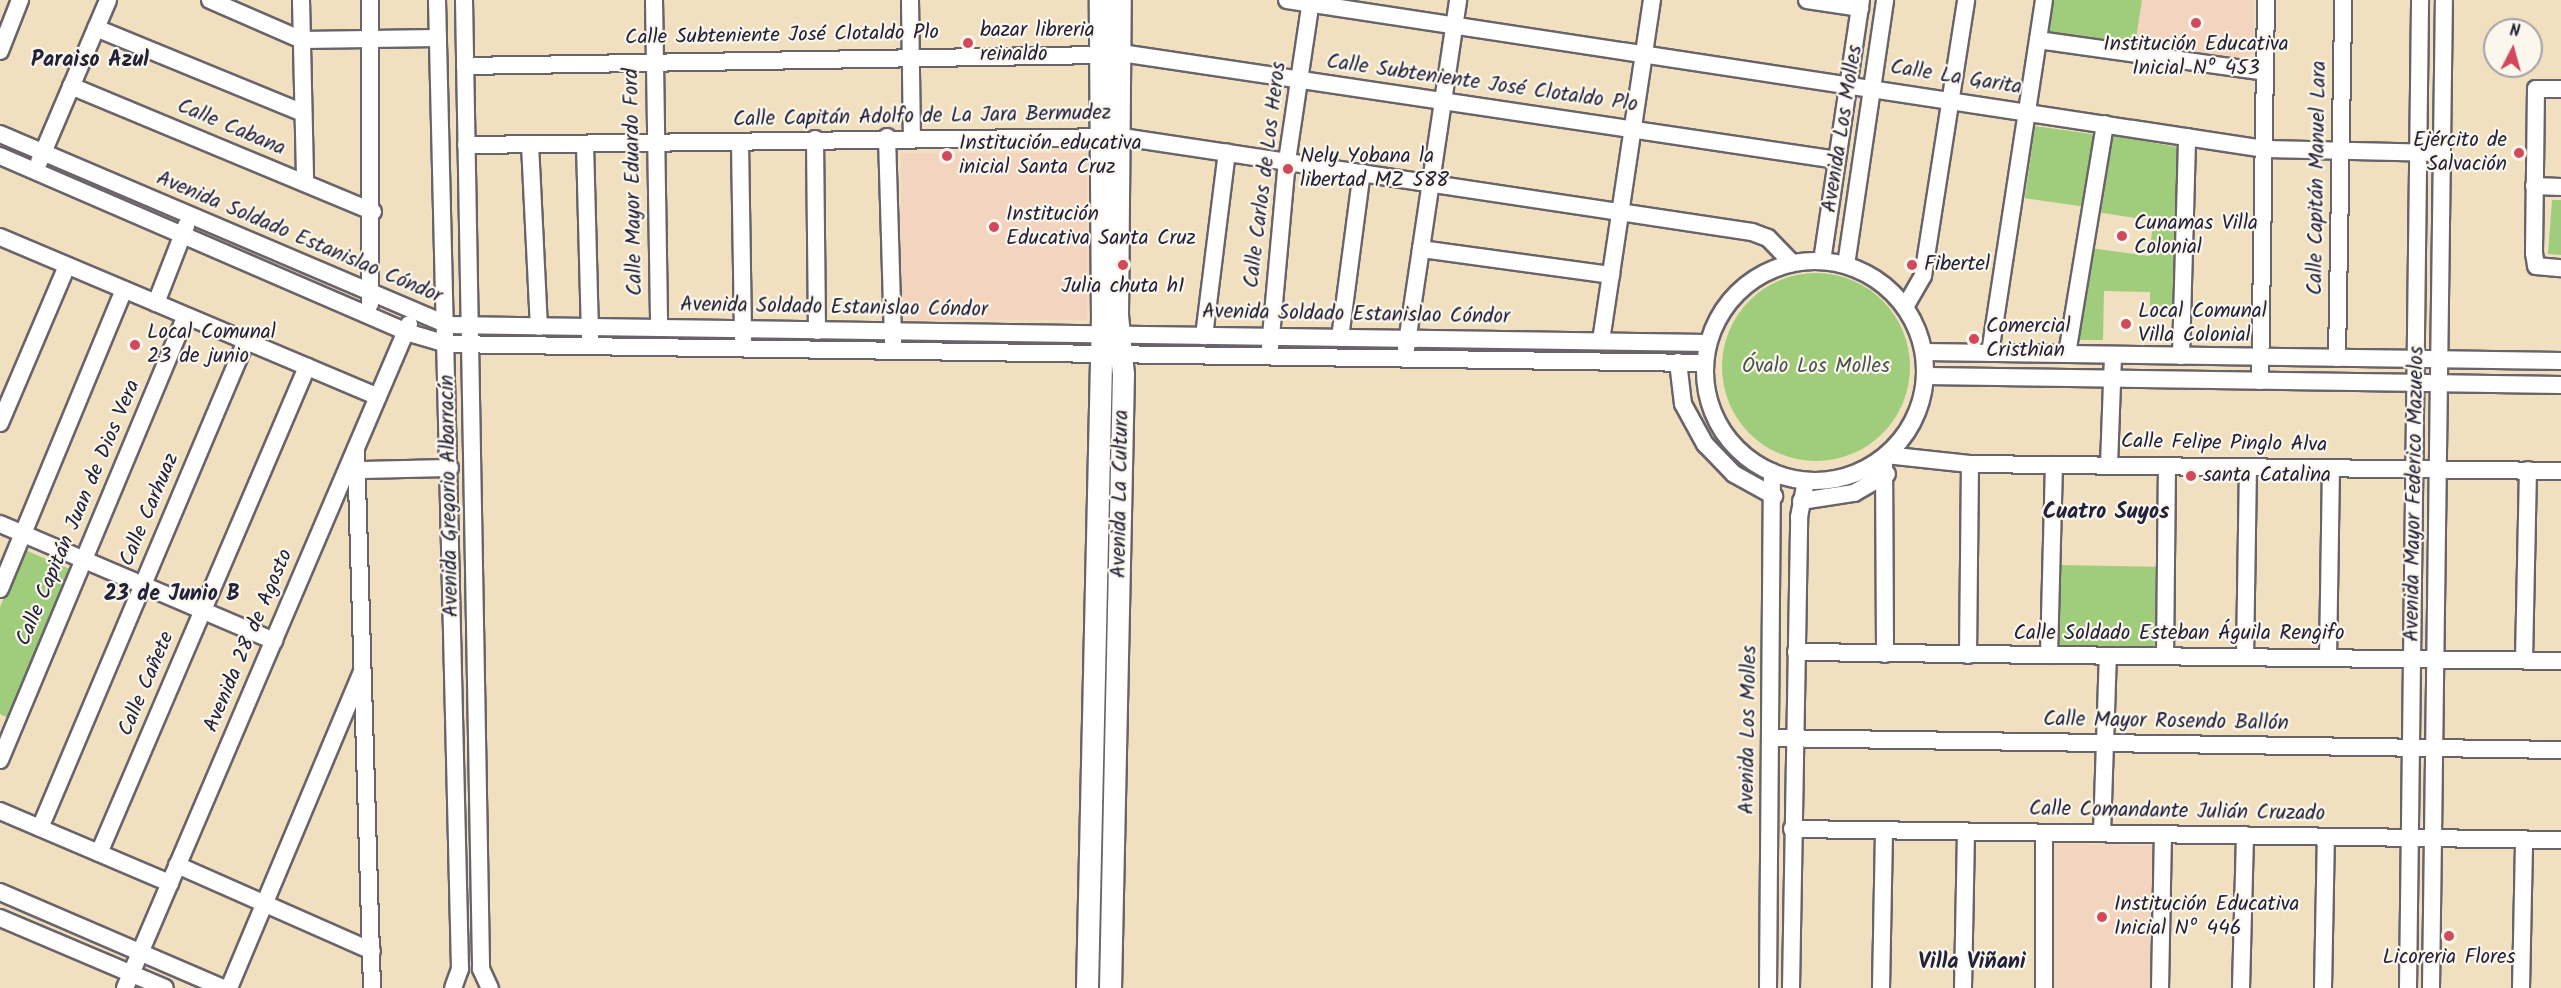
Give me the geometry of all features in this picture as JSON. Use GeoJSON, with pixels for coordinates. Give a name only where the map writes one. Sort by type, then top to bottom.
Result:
{"type":"FeatureCollection","features":[{"type":"Feature","properties":{"kind":"main road","name":"Avenida La Cultura"},"geometry":{"type":"LineString","coordinates":[[1100,0],[1110,54],[1111,136],[1116,732],[1110,988]]}},
{"type":"Feature","properties":{"kind":"main road","name":"Avenida La Cultura"},"geometry":{"type":"LineString","coordinates":[[1110,54],[1120,0]]}},
{"type":"Feature","properties":{"kind":"main road","name":"Avenida La Cultura"},"geometry":{"type":"LineString","coordinates":[[1087,988],[1092,731],[1111,345]]}},
{"type":"Feature","properties":{"kind":"main road"},"geometry":{"type":"LineString","coordinates":[[1092,731],[1116,732]]}},
{"type":"Feature","properties":{"kind":"street"},"geometry":{"type":"LineString","coordinates":[[0,51],[20,0]]}},
{"type":"Feature","properties":{"kind":"street"},"geometry":{"type":"LineString","coordinates":[[35,171],[108,0]]}},
{"type":"Feature","properties":{"kind":"street"},"geometry":{"type":"LineString","coordinates":[[210,0],[302,40],[438,38]]}},
{"type":"Feature","properties":{"kind":"street"},"geometry":{"type":"LineString","coordinates":[[301,0],[304,183]]}},
{"type":"Feature","properties":{"kind":"street"},"geometry":{"type":"LineString","coordinates":[[365,315],[374,295],[370,0]]}},
{"type":"Feature","properties":{"kind":"street","name":"Avenida Gregorio Albarracín"},"geometry":{"type":"LineString","coordinates":[[437,0],[447,325],[460,969],[453,988]]}},
{"type":"Feature","properties":{"kind":"street","name":"Avenida Gregorio Albarracín"},"geometry":{"type":"LineString","coordinates":[[464,0],[481,969],[490,988]]}},
{"type":"Feature","properties":{"kind":"street","name":"Calle Mayor Eduardo Ford"},"geometry":{"type":"LineString","coordinates":[[654,0],[659,328]]}},
{"type":"Feature","properties":{"kind":"street"},"geometry":{"type":"LineString","coordinates":[[910,0],[912,136]]}},
{"type":"Feature","properties":{"kind":"street","name":"Calle La Garita"},"geometry":{"type":"LineString","coordinates":[[1287,0],[1872,87],[2264,149],[2442,153]]}},
{"type":"Feature","properties":{"kind":"street"},"geometry":{"type":"LineString","coordinates":[[1405,358],[1458,0]]}},
{"type":"Feature","properties":{"kind":"street"},"geometry":{"type":"LineString","coordinates":[[1601,341],[1652,0]]}},
{"type":"Feature","properties":{"kind":"street"},"geometry":{"type":"LineString","coordinates":[[1807,0],[1861,4]]}},
{"type":"Feature","properties":{"kind":"street","name":"Avenida Los Molles"},"geometry":{"type":"LineString","coordinates":[[1846,265],[1885,0]]}},
{"type":"Feature","properties":{"kind":"street"},"geometry":{"type":"LineString","coordinates":[[1905,307],[1923,276],[1965,0]]}},
{"type":"Feature","properties":{"kind":"street"},"geometry":{"type":"LineString","coordinates":[[1990,353],[2044,0]]}},
{"type":"Feature","properties":{"kind":"street"},"geometry":{"type":"LineString","coordinates":[[2260,381],[2266,0]]}},
{"type":"Feature","properties":{"kind":"street","name":"Calle Capitán Manuel Lara"},"geometry":{"type":"LineString","coordinates":[[2337,358],[2343,0]]}},
{"type":"Feature","properties":{"kind":"street","name":"Avenida Mayor Federico Mazuelos"},"geometry":{"type":"LineString","coordinates":[[2408,988],[2420,0]]}},
{"type":"Feature","properties":{"kind":"street","name":"Avenida Mayor Federico Mazuelos"},"geometry":{"type":"LineString","coordinates":[[2431,988],[2444,0]]}},
{"type":"Feature","properties":{"kind":"street","name":"Calle Carlos de Los Heros"},"geometry":{"type":"LineString","coordinates":[[1270,357],[1287,161],[1311,2]]}},
{"type":"Feature","properties":{"kind":"street","name":"Avenida Los Molles"},"geometry":{"type":"LineString","coordinates":[[1822,261],[1861,4]]}},
{"type":"Feature","properties":{"kind":"street"},"geometry":{"type":"LineString","coordinates":[[96,28],[303,113]]}},
{"type":"Feature","properties":{"kind":"street"},"geometry":{"type":"LineString","coordinates":[[2038,40],[2265,72]]}},
{"type":"Feature","properties":{"kind":"street","name":"Calle Subteniente José Clotaldo Plo"},"geometry":{"type":"LineString","coordinates":[[465,66],[654,59],[1110,54],[1837,160]]}},
{"type":"Feature","properties":{"kind":"street","name":"Calle Cabana"},"geometry":{"type":"LineString","coordinates":[[71,86],[373,212]]}},
{"type":"Feature","properties":{"kind":"street"},"geometry":{"type":"LineString","coordinates":[[2561,89],[2536,89],[2534,186],[2536,266],[2561,268]]}},
{"type":"Feature","properties":{"kind":"street"},"geometry":{"type":"LineString","coordinates":[[2067,354],[2105,124]]}},
{"type":"Feature","properties":{"kind":"street","name":"Avenida Soldado Estanislao Cóndor"},"geometry":{"type":"LineString","coordinates":[[0,134],[414,313],[447,325],[893,332],[1270,357],[1704,363]]}},
{"type":"Feature","properties":{"kind":"street"},"geometry":{"type":"LineString","coordinates":[[887,136],[893,352]]}},
{"type":"Feature","properties":{"kind":"street","name":"Calle Capitán Adolfo de La Jara Bermudez"},"geometry":{"type":"LineString","coordinates":[[466,145],[740,142],[887,136],[1111,136],[1621,209],[1752,232],[1768,238],[1792,263]]}},
{"type":"Feature","properties":{"kind":"street"},"geometry":{"type":"LineString","coordinates":[[2181,356],[2187,137]]}},
{"type":"Feature","properties":{"kind":"street"},"geometry":{"type":"LineString","coordinates":[[815,139],[817,330]]}},
{"type":"Feature","properties":{"kind":"street"},"geometry":{"type":"LineString","coordinates":[[740,142],[742,350]]}},
{"type":"Feature","properties":{"kind":"street"},"geometry":{"type":"LineString","coordinates":[[530,144],[539,327]]}},
{"type":"Feature","properties":{"kind":"street"},"geometry":{"type":"LineString","coordinates":[[585,144],[590,347]]}},
{"type":"Feature","properties":{"kind":"street"},"geometry":{"type":"LineString","coordinates":[[1204,336],[1227,152]]}},
{"type":"Feature","properties":{"kind":"street","name":"Avenida Soldado Estanislao Cóndor"},"geometry":{"type":"LineString","coordinates":[[0,156],[365,315],[406,332],[447,344],[893,352],[1111,345],[1204,336],[1707,343]]}},
{"type":"Feature","properties":{"kind":"street"},"geometry":{"type":"LineString","coordinates":[[1340,338],[1362,171]]}},
{"type":"Feature","properties":{"kind":"street"},"geometry":{"type":"LineString","coordinates":[[2534,186],[2561,187]]}},
{"type":"Feature","properties":{"kind":"street"},"geometry":{"type":"LineString","coordinates":[[156,303],[191,216]]}},
{"type":"Feature","properties":{"kind":"street"},"geometry":{"type":"LineString","coordinates":[[2,244],[67,266],[378,397]]}},
{"type":"Feature","properties":{"kind":"street"},"geometry":{"type":"LineString","coordinates":[[1421,249],[1611,275]]}},
{"type":"Feature","properties":{"kind":"street"},"geometry":{"type":"LineString","coordinates":[[1801,501],[1854,493],[1886,462],[1910,428],[1926,376],[1924,352],[1905,307],[1875,278],[1846,265],[1822,261],[1792,263],[1763,273],[1738,291],[1719,315],[1707,343],[1704,363],[1710,406],[1726,437],[1772,472],[1806,481],[1847,476],[1886,462]]}},
{"type":"Feature","properties":{"kind":"street"},"geometry":{"type":"LineString","coordinates":[[0,423],[67,266]]}},
{"type":"Feature","properties":{"kind":"street"},"geometry":{"type":"LineString","coordinates":[[0,589],[124,290]]}},
{"type":"Feature","properties":{"kind":"street","name":"Avenida 28 de Agosto"},"geometry":{"type":"LineString","coordinates":[[128,981],[414,313]]}},
{"type":"Feature","properties":{"kind":"street","name":"Calle Capitán Juan de Dios Vera"},"geometry":{"type":"LineString","coordinates":[[0,760],[186,316]]}},
{"type":"Feature","properties":{"kind":"street","name":"Calle Carhuaz"},"geometry":{"type":"LineString","coordinates":[[40,828],[246,341]]}},
{"type":"Feature","properties":{"kind":"street"},"geometry":{"type":"LineString","coordinates":[[1924,352],[2561,361]]}},
{"type":"Feature","properties":{"kind":"street"},"geometry":{"type":"LineString","coordinates":[[2109,465],[2113,355]]}},
{"type":"Feature","properties":{"kind":"street"},"geometry":{"type":"LineString","coordinates":[[1678,362],[1683,404],[1712,452],[1734,474],[1774,496]]}},
{"type":"Feature","properties":{"kind":"street","name":"Calle Cañete"},"geometry":{"type":"LineString","coordinates":[[99,853],[307,366]]}},
{"type":"Feature","properties":{"kind":"street"},"geometry":{"type":"LineString","coordinates":[[1926,376],[2561,385]]}},
{"type":"Feature","properties":{"kind":"street"},"geometry":{"type":"LineString","coordinates":[[1712,452],[1726,437]]}},
{"type":"Feature","properties":{"kind":"street"},"geometry":{"type":"LineString","coordinates":[[356,448],[360,470],[372,988]]}},
{"type":"Feature","properties":{"kind":"street"},"geometry":{"type":"LineString","coordinates":[[1885,654],[1886,462]]}},
{"type":"Feature","properties":{"kind":"street","name":"Calle Felipe Pinglo Alva"},"geometry":{"type":"LineString","coordinates":[[1886,462],[2561,471]]}},
{"type":"Feature","properties":{"kind":"street"},"geometry":{"type":"LineString","coordinates":[[1968,655],[1970,464]]}},
{"type":"Feature","properties":{"kind":"street"},"geometry":{"type":"LineString","coordinates":[[2049,655],[2054,465]]}},
{"type":"Feature","properties":{"kind":"street"},"geometry":{"type":"LineString","coordinates":[[2165,656],[2167,466]]}},
{"type":"Feature","properties":{"kind":"street"},"geometry":{"type":"LineString","coordinates":[[2245,657],[2248,467]]}},
{"type":"Feature","properties":{"kind":"street"},"geometry":{"type":"LineString","coordinates":[[360,470],[450,468]]}},
{"type":"Feature","properties":{"kind":"street"},"geometry":{"type":"LineString","coordinates":[[2328,658],[2331,468]]}},
{"type":"Feature","properties":{"kind":"street"},"geometry":{"type":"LineString","coordinates":[[2524,660],[2528,470]]}},
{"type":"Feature","properties":{"kind":"street","name":"Avenida Los Molles"},"geometry":{"type":"LineString","coordinates":[[1768,988],[1774,496],[1772,472]]}},
{"type":"Feature","properties":{"kind":"street"},"geometry":{"type":"LineString","coordinates":[[1791,988],[1796,652],[1801,501],[1806,481]]}},
{"type":"Feature","properties":{"kind":"street"},"geometry":{"type":"LineString","coordinates":[[0,524],[274,641]]}},
{"type":"Feature","properties":{"kind":"street","name":"Calle Soldado Esteban Águila Rengifo"},"geometry":{"type":"LineString","coordinates":[[1796,652],[2561,661]]}},
{"type":"Feature","properties":{"kind":"street"},"geometry":{"type":"LineString","coordinates":[[2102,833],[2108,656]]}},
{"type":"Feature","properties":{"kind":"street"},"geometry":{"type":"LineString","coordinates":[[229,988],[365,665]]}},
{"type":"Feature","properties":{"kind":"street","name":"Calle Mayor Rosendo Ballón"},"geometry":{"type":"LineString","coordinates":[[1771,738],[2561,750]]}},
{"type":"Feature","properties":{"kind":"street"},"geometry":{"type":"LineString","coordinates":[[0,811],[170,883]]}},
{"type":"Feature","properties":{"kind":"street","name":"Calle Comandante Julián Cruzado"},"geometry":{"type":"LineString","coordinates":[[1792,829],[2561,840]]}},
{"type":"Feature","properties":{"kind":"street"},"geometry":{"type":"LineString","coordinates":[[1881,988],[1884,830]]}},
{"type":"Feature","properties":{"kind":"street"},"geometry":{"type":"LineString","coordinates":[[1963,988],[1966,832]]}},
{"type":"Feature","properties":{"kind":"street"},"geometry":{"type":"LineString","coordinates":[[2044,832],[2044,988]]}},
{"type":"Feature","properties":{"kind":"street"},"geometry":{"type":"LineString","coordinates":[[2160,988],[2163,834]]}},
{"type":"Feature","properties":{"kind":"street"},"geometry":{"type":"LineString","coordinates":[[2241,988],[2245,836]]}},
{"type":"Feature","properties":{"kind":"street"},"geometry":{"type":"LineString","coordinates":[[2323,988],[2326,837]]}},
{"type":"Feature","properties":{"kind":"street"},"geometry":{"type":"LineString","coordinates":[[2521,988],[2524,840]]}},
{"type":"Feature","properties":{"kind":"street"},"geometry":{"type":"LineString","coordinates":[[177,865],[372,951]]}},
{"type":"Feature","properties":{"kind":"street"},"geometry":{"type":"LineString","coordinates":[[0,892],[141,950],[223,988]]}},
{"type":"Feature","properties":{"kind":"street"},"geometry":{"type":"LineString","coordinates":[[0,918],[128,981],[165,988]]}},
{"type":"Feature","properties":{"kind":"shaded area","name":"Institución Educativa Inicial Nº 453"},"geometry":{"type":"Polygon","coordinates":[[[2142,0],[2254,0],[2254,52],[2248,58],[2135,45],[2142,0]]]}},
{"type":"Feature","properties":{"kind":"shaded area","name":"Institución Educativa Santa Cruz"},"geometry":{"type":"Polygon","coordinates":[[[901,153],[1087,153],[1087,320],[901,320],[901,153]]]}},
{"type":"Feature","properties":{"kind":"shaded area","name":"Institución Educativa Inicial Nº 446"},"geometry":{"type":"Polygon","coordinates":[[[2053,844],[2153,846],[2151,988],[2050,988],[2053,844]]]}},
{"type":"Feature","properties":{"kind":"green space"},"geometry":{"type":"Polygon","coordinates":[[[2054,0],[2142,0],[2135,45],[2049,33],[2054,0]]]}},
{"type":"Feature","properties":{"kind":"green space"},"geometry":{"type":"Polygon","coordinates":[[[2035,126],[2093,134],[2083,207],[2025,198],[2035,126]]]}},
{"type":"Feature","properties":{"kind":"green space"},"geometry":{"type":"Polygon","coordinates":[[[2109,135],[2178,147],[2175,224],[2096,212],[2109,135]]]}},
{"type":"Feature","properties":{"kind":"green space"},"geometry":{"type":"Polygon","coordinates":[[[2552,200],[2561,200],[2561,255],[2548,254],[2552,200]]]}},
{"type":"Feature","properties":{"kind":"green space"},"geometry":{"type":"Polygon","coordinates":[[[2153,224],[2176,226],[2175,308],[2150,307],[2150,292],[2104,291],[2103,340],[2079,340],[2090,248],[2149,256],[2153,224]]]}},
{"type":"Feature","properties":{"kind":"green space","name":"Óvalo Los Molles"},"geometry":{"type":"Polygon","coordinates":[[[1807,273],[1825,273],[1852,280],[1883,300],[1903,331],[1910,367],[1903,403],[1883,434],[1852,454],[1825,461],[1807,461],[1772,450],[1756,440],[1743,427],[1726,394],[1722,376],[1722,358],[1733,323],[1743,307],[1756,294],[1789,277],[1807,273]]]}},
{"type":"Feature","properties":{"kind":"green space"},"geometry":{"type":"Polygon","coordinates":[[[25,550],[72,570],[8,718],[0,714],[0,607],[25,550]]]}},
{"type":"Feature","properties":{"kind":"green space"},"geometry":{"type":"Polygon","coordinates":[[[2057,565],[2156,567],[2155,647],[2056,645],[2057,565]]]}},
{"type":"Feature","properties":{"kind":"place","name":"Institución Educativa Inicial Nº 453"},"geometry":{"type":"Point","coordinates":[2196,23]}},
{"type":"Feature","properties":{"kind":"place","name":"bazar libreria reinaldo"},"geometry":{"type":"Point","coordinates":[968,43]}},
{"type":"Feature","properties":{"kind":"place","name":"Ejército de Salvación"},"geometry":{"type":"Point","coordinates":[2519,153]}},
{"type":"Feature","properties":{"kind":"place","name":"Institución educativa inicial Santa Cruz"},"geometry":{"type":"Point","coordinates":[947,156]}},
{"type":"Feature","properties":{"kind":"place","name":"Nely Yobana la libertad MZ 588"},"geometry":{"type":"Point","coordinates":[1288,169]}},
{"type":"Feature","properties":{"kind":"place","name":"Institución Educativa Santa Cruz"},"geometry":{"type":"Point","coordinates":[994,227]}},
{"type":"Feature","properties":{"kind":"place","name":"Cunamas Villa Colonial"},"geometry":{"type":"Point","coordinates":[2122,236]}},
{"type":"Feature","properties":{"kind":"place","name":"Julia chuta h1"},"geometry":{"type":"Point","coordinates":[1123,265]}},
{"type":"Feature","properties":{"kind":"place","name":"Fibertel"},"geometry":{"type":"Point","coordinates":[1912,265]}},
{"type":"Feature","properties":{"kind":"place","name":"Local Comunal Villa Colonial"},"geometry":{"type":"Point","coordinates":[2126,324]}},
{"type":"Feature","properties":{"kind":"place","name":"Comercial Cristhian"},"geometry":{"type":"Point","coordinates":[1974,339]}},
{"type":"Feature","properties":{"kind":"place","name":"Local Comunal 23 de junio"},"geometry":{"type":"Point","coordinates":[135,345]}},
{"type":"Feature","properties":{"kind":"place","name":"santa Catalina"},"geometry":{"type":"Point","coordinates":[2191,476]}},
{"type":"Feature","properties":{"kind":"place","name":"Institución Educativa Inicial Nº 446"},"geometry":{"type":"Point","coordinates":[2102,917]}},
{"type":"Feature","properties":{"kind":"place","name":"Licoreria Flores"},"geometry":{"type":"Point","coordinates":[2449,936]}},
{"type":"Feature","properties":{"kind":"district","name":"Paraiso Azul"},"geometry":{"type":"Point","coordinates":[90,61]}},
{"type":"Feature","properties":{"kind":"district","name":"Cuatro Suyos"},"geometry":{"type":"Point","coordinates":[2106,513]}},
{"type":"Feature","properties":{"kind":"district","name":"23 de Junio B"},"geometry":{"type":"Point","coordinates":[172,595]}},
{"type":"Feature","properties":{"kind":"district","name":"Villa Viñani"},"geometry":{"type":"Point","coordinates":[1972,963]}}]}
